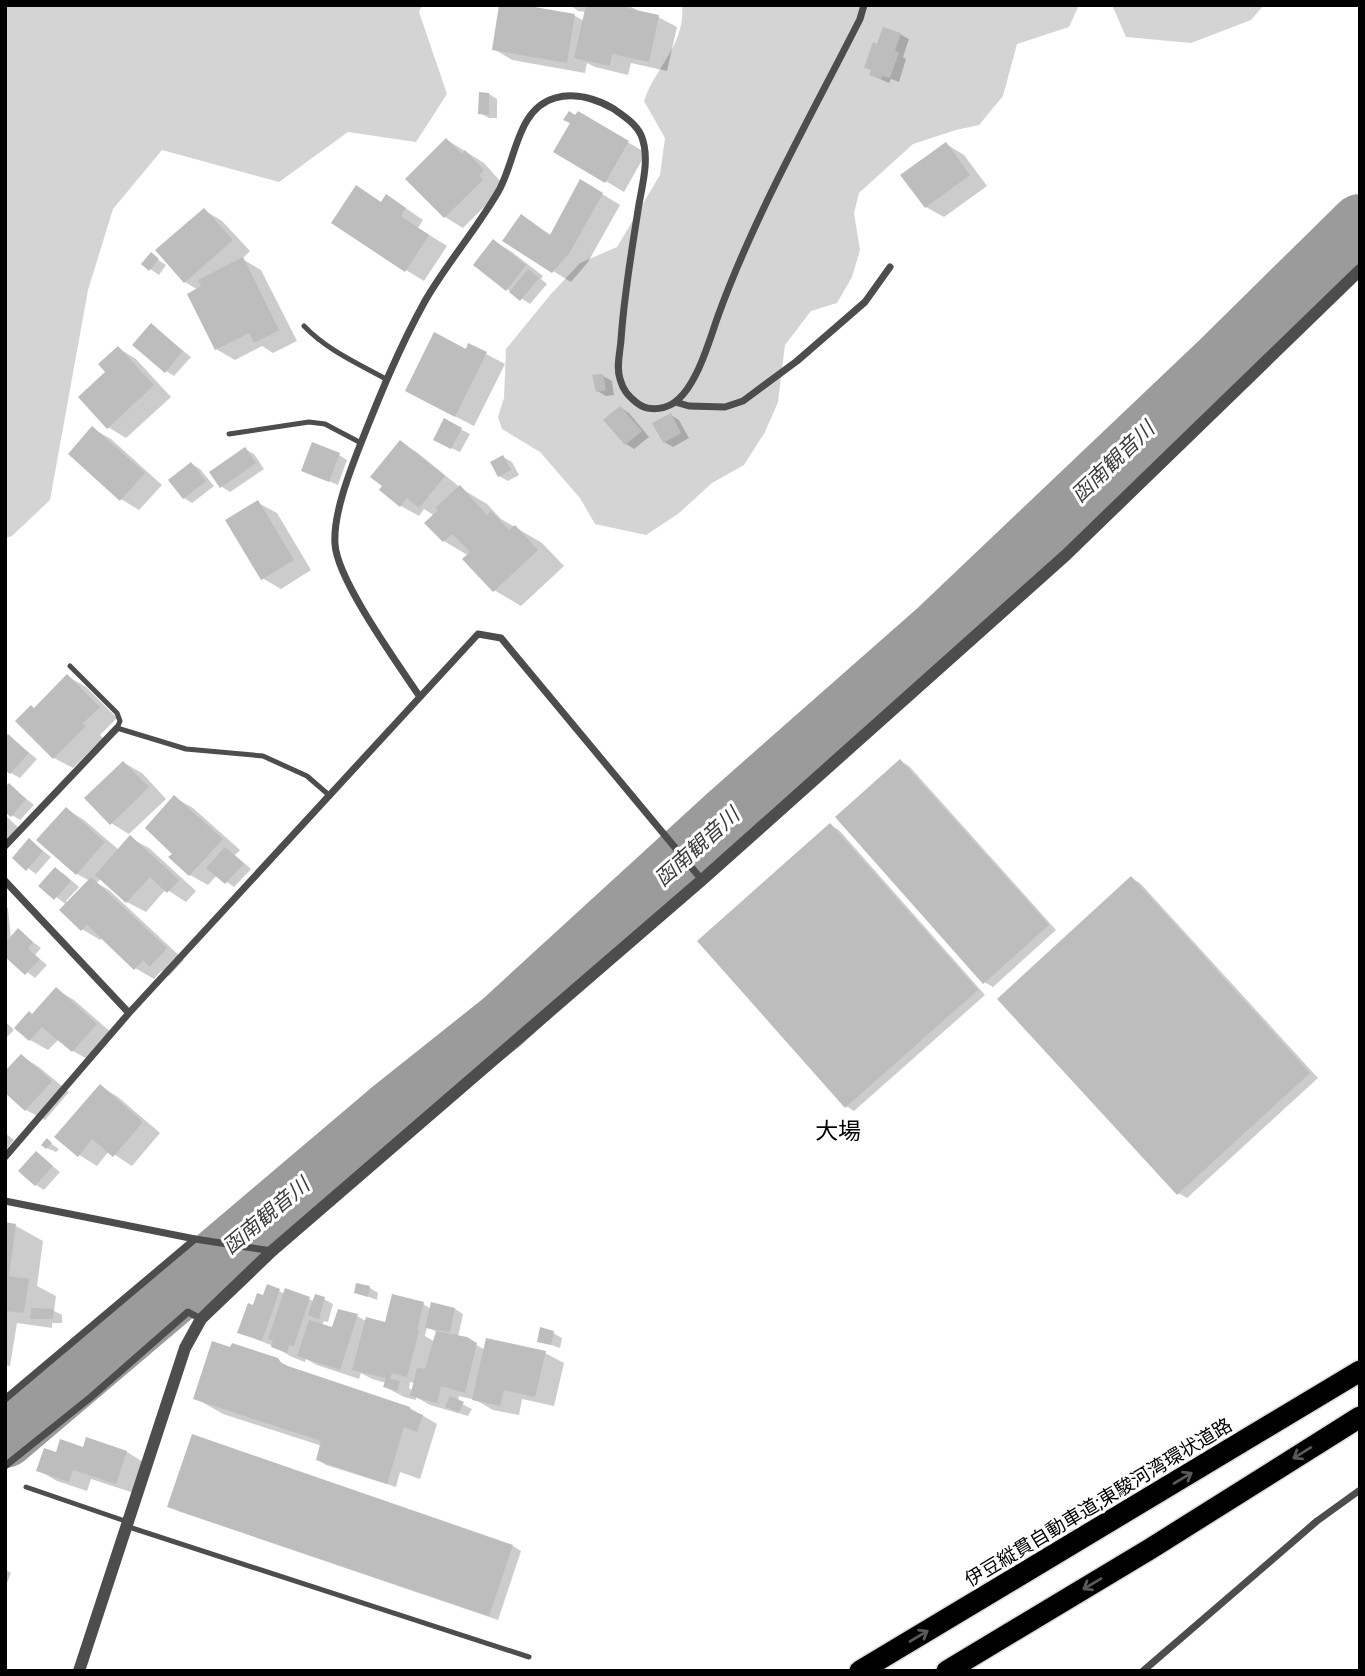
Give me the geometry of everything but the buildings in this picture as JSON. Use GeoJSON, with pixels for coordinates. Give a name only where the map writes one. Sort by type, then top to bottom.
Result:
{"type":"FeatureCollection","features":[{"type":"Feature","properties":{"kind":"highway","name":"伊豆縦貫自動車道;東駿河湾環状道路"},"geometry":{"type":"LineString","coordinates":[[860,1671],[1360,1371]]}},
{"type":"Feature","properties":{"kind":"highway"},"geometry":{"type":"LineString","coordinates":[[947,1671],[1150,1549],[1360,1417]]}},
{"type":"Feature","properties":{"kind":"street"},"geometry":{"type":"LineString","coordinates":[[420,697],[380,636],[342,570],[335,548],[335,530],[351,471],[386,379],[425,301],[452,257],[499,192],[515,156],[522,128],[534,110],[559,96],[588,97],[607,105],[636,127],[643,138],[644,176],[624,300],[618,372],[626,393],[642,407],[661,409],[680,398],[699,366],[726,293],[767,204],[860,19],[864,5]]}},
{"type":"Feature","properties":{"kind":"street"},"geometry":{"type":"LineString","coordinates":[[674,402],[725,407],[743,401],[797,361],[865,302],[890,267]]}},
{"type":"Feature","properties":{"kind":"street"},"geometry":{"type":"LineString","coordinates":[[79,1671],[185,1348],[201,1319],[272,1251],[702,880],[1066,555],[1360,270]]}},
{"type":"Feature","properties":{"kind":"street"},"geometry":{"type":"LineString","coordinates":[[5,1157],[129,1013],[478,634],[500,638],[702,880]]}},
{"type":"Feature","properties":{"kind":"street"},"geometry":{"type":"LineString","coordinates":[[5,846],[117,728]]}},
{"type":"Feature","properties":{"kind":"street"},"geometry":{"type":"LineString","coordinates":[[5,881],[129,1013]]}},
{"type":"Feature","properties":{"kind":"street"},"geometry":{"type":"LineString","coordinates":[[5,1201],[195,1240],[272,1251]]}},
{"type":"Feature","properties":{"kind":"street"},"geometry":{"type":"LineString","coordinates":[[5,1399],[195,1240]]}},
{"type":"Feature","properties":{"kind":"street"},"geometry":{"type":"LineString","coordinates":[[5,1466],[91,1397],[188,1312],[201,1319]]}},
{"type":"Feature","properties":{"kind":"street"},"geometry":{"type":"LineString","coordinates":[[1143,1671],[1318,1521],[1360,1490]]}},
{"type":"Feature","properties":{"kind":"lane"},"geometry":{"type":"LineString","coordinates":[[304,326],[317,340],[337,353],[386,379]]}},
{"type":"Feature","properties":{"kind":"lane"},"geometry":{"type":"LineString","coordinates":[[229,434],[309,422],[325,424],[361,443]]}},
{"type":"Feature","properties":{"kind":"lane"},"geometry":{"type":"LineString","coordinates":[[70,666],[117,713],[120,721],[117,728],[186,749],[263,756],[307,776],[330,796]]}},
{"type":"Feature","properties":{"kind":"lane"},"geometry":{"type":"LineString","coordinates":[[26,1487],[127,1524],[529,1657]]}},
{"type":"Feature","properties":{"kind":"shaded area"},"geometry":{"type":"Polygon","coordinates":[[[5,5],[422,5],[419,12],[447,94],[416,142],[348,132],[279,182],[162,150],[113,209],[88,290],[50,500],[12,536],[5,538],[5,5]]]}},
{"type":"Feature","properties":{"kind":"shaded area"},"geometry":{"type":"Polygon","coordinates":[[[682,5],[1079,5],[1069,27],[1017,44],[1003,96],[979,125],[913,144],[859,193],[854,213],[860,250],[852,277],[837,303],[811,311],[785,345],[778,402],[765,432],[744,465],[712,483],[678,514],[646,535],[595,524],[580,498],[540,452],[502,429],[498,417],[504,398],[506,349],[580,263],[617,247],[660,175],[665,138],[644,101],[675,44],[682,19],[682,5]]]}},
{"type":"Feature","properties":{"kind":"shaded area"},"geometry":{"type":"Polygon","coordinates":[[[1112,5],[1264,5],[1251,20],[1191,43],[1126,37],[1112,5]]]}},
{"type":"Feature","properties":{"kind":"waterway","name":"函南観音川"},"geometry":{"type":"LineString","coordinates":[[5,1438],[389,1112],[502,1022],[728,815],[938,630],[1221,361],[1360,224]]}},
{"type":"Feature","properties":{"kind":"district","name":"大場"},"geometry":{"type":"Point","coordinates":[838,1131]}}]}
